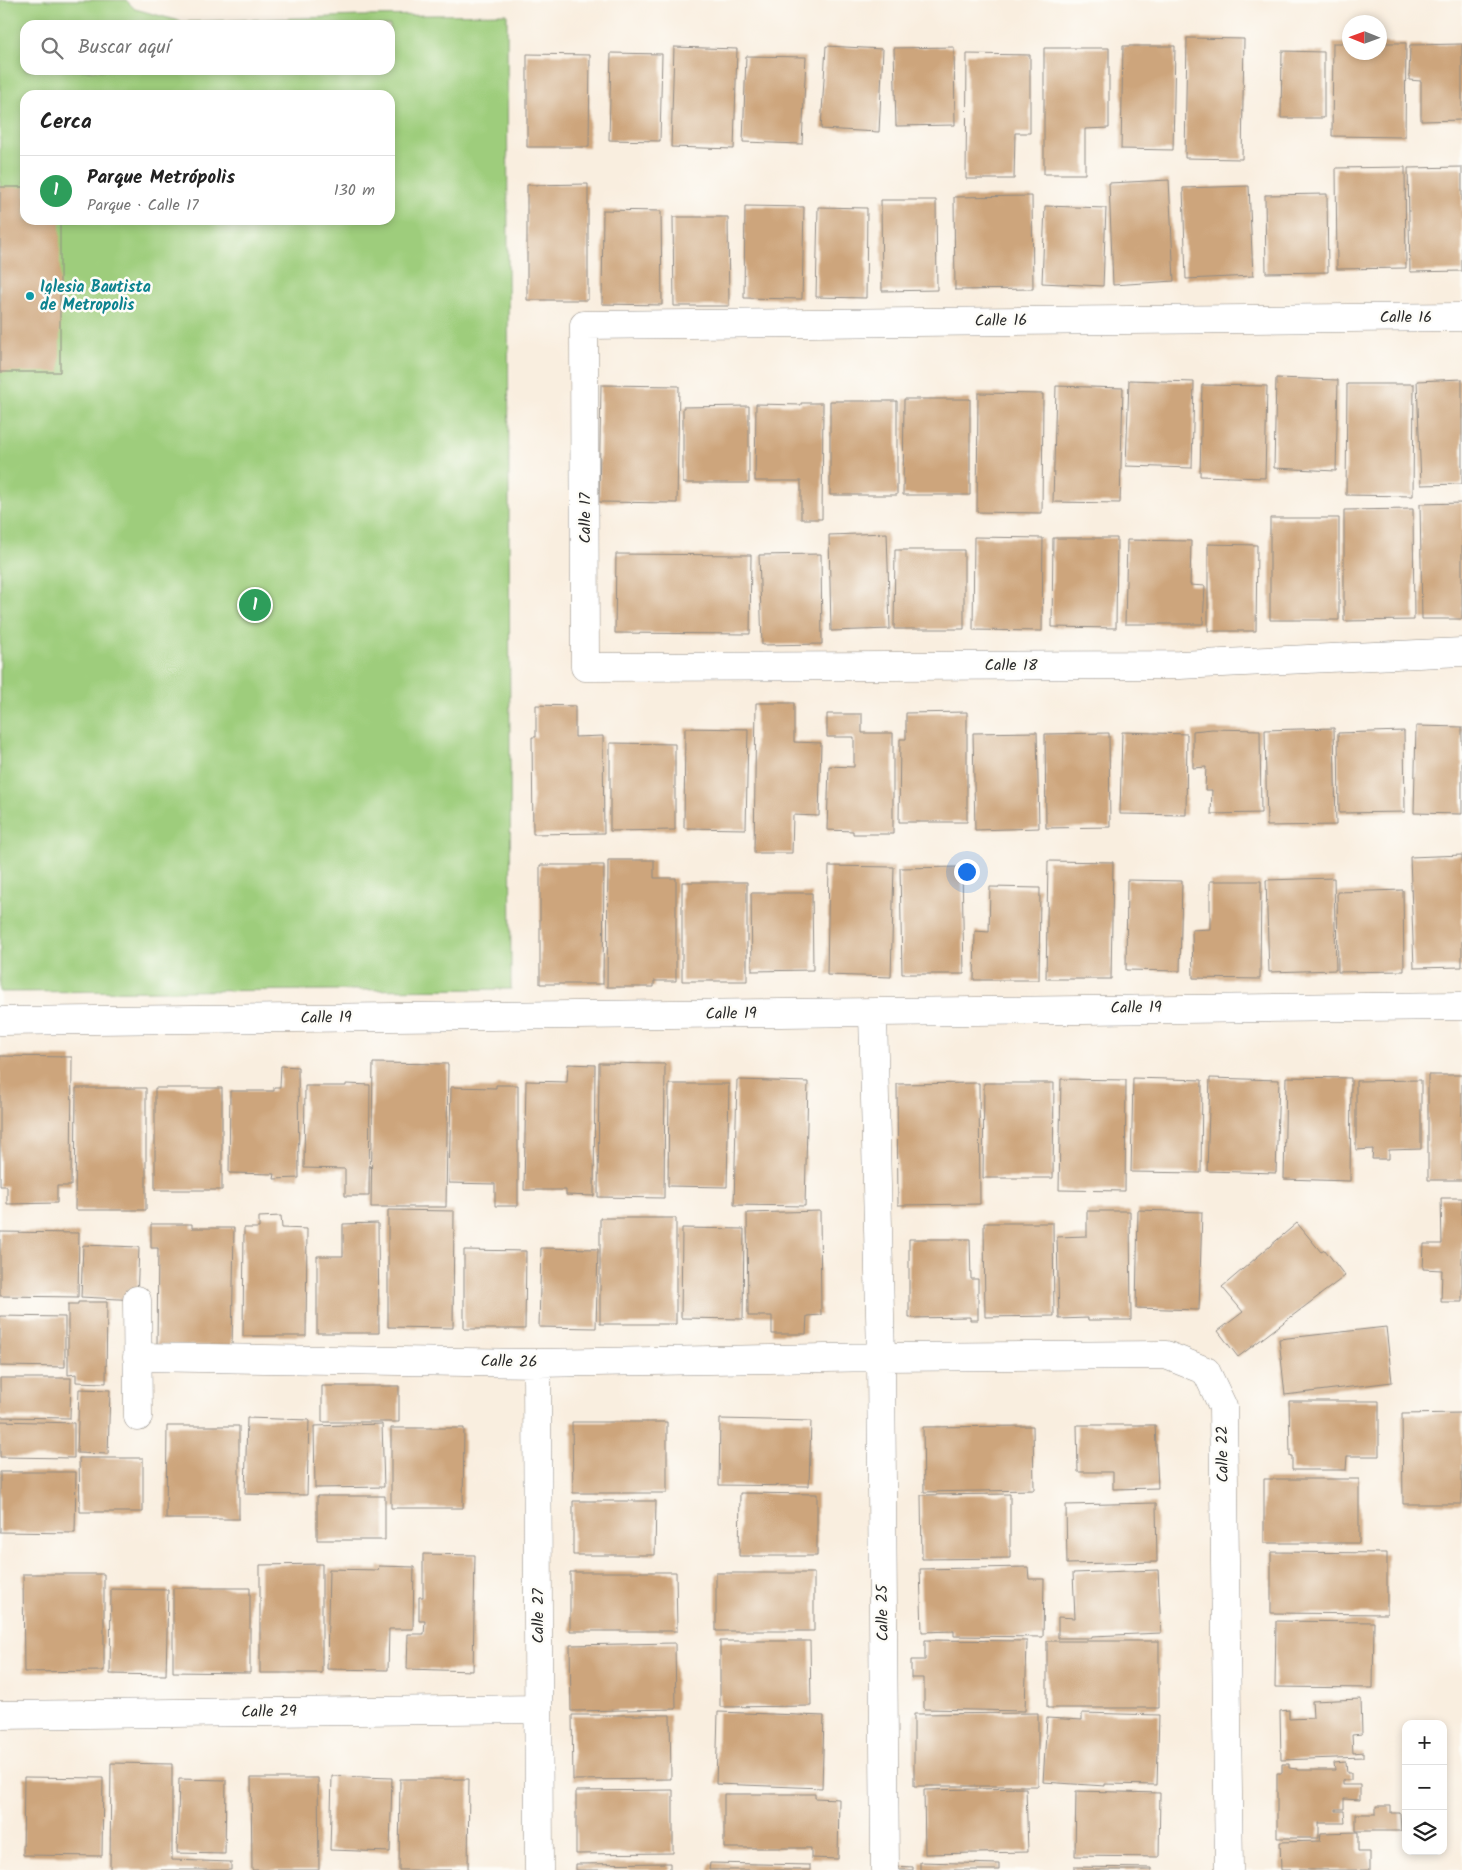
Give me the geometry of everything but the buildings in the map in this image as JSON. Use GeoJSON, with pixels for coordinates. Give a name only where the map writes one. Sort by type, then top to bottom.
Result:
{"type":"FeatureCollection","features":[{"type":"Feature","properties":{"kind":"street","name":"Calle 16"},"geometry":{"type":"LineString","coordinates":[[584,369],[584,325],[1462,317]]}},
{"type":"Feature","properties":{"kind":"street","name":"Calle 17"},"geometry":{"type":"LineString","coordinates":[[584,369],[585,667]]}},
{"type":"Feature","properties":{"kind":"street","name":"Calle 18"},"geometry":{"type":"LineString","coordinates":[[585,667],[1180,665],[1450,652]]}},
{"type":"Feature","properties":{"kind":"street","name":"Calle 19"},"geometry":{"type":"LineString","coordinates":[[0,1021],[1462,1006]]}},
{"type":"Feature","properties":{"kind":"street","name":"Calle 25"},"geometry":{"type":"LineString","coordinates":[[873,1013],[881,1357],[886,1870]]}},
{"type":"Feature","properties":{"kind":"street"},"geometry":{"type":"LineString","coordinates":[[137,1300],[138,1417]]}},
{"type":"Feature","properties":{"kind":"street","name":"Calle 22"},"geometry":{"type":"LineString","coordinates":[[881,1357],[1166,1355],[1206,1371],[1223,1407],[1229,1870]]}},
{"type":"Feature","properties":{"kind":"street","name":"Calle 26"},"geometry":{"type":"LineString","coordinates":[[137,1357],[537,1362],[881,1357]]}},
{"type":"Feature","properties":{"kind":"street","name":"Calle 27"},"geometry":{"type":"LineString","coordinates":[[537,1362],[539,1870]]}},
{"type":"Feature","properties":{"kind":"street","name":"Calle 29"},"geometry":{"type":"LineString","coordinates":[[0,1715],[538,1709]]}},
{"type":"Feature","properties":{"kind":"green space"},"geometry":{"type":"Polygon","coordinates":[[[0,0],[126,0],[135,9],[176,20],[20,20],[20,75],[395,75],[395,20],[242,20],[507,14],[511,989],[0,992],[0,0]]]}},
{"type":"Feature","properties":{"kind":"place","name":"Iglesia Bautista de Metropolis"},"geometry":{"type":"Point","coordinates":[30,296]}},
{"type":"Feature","properties":{"kind":"place","name":"Parque Metrópolis"},"geometry":{"type":"Point","coordinates":[255,605]}}]}
